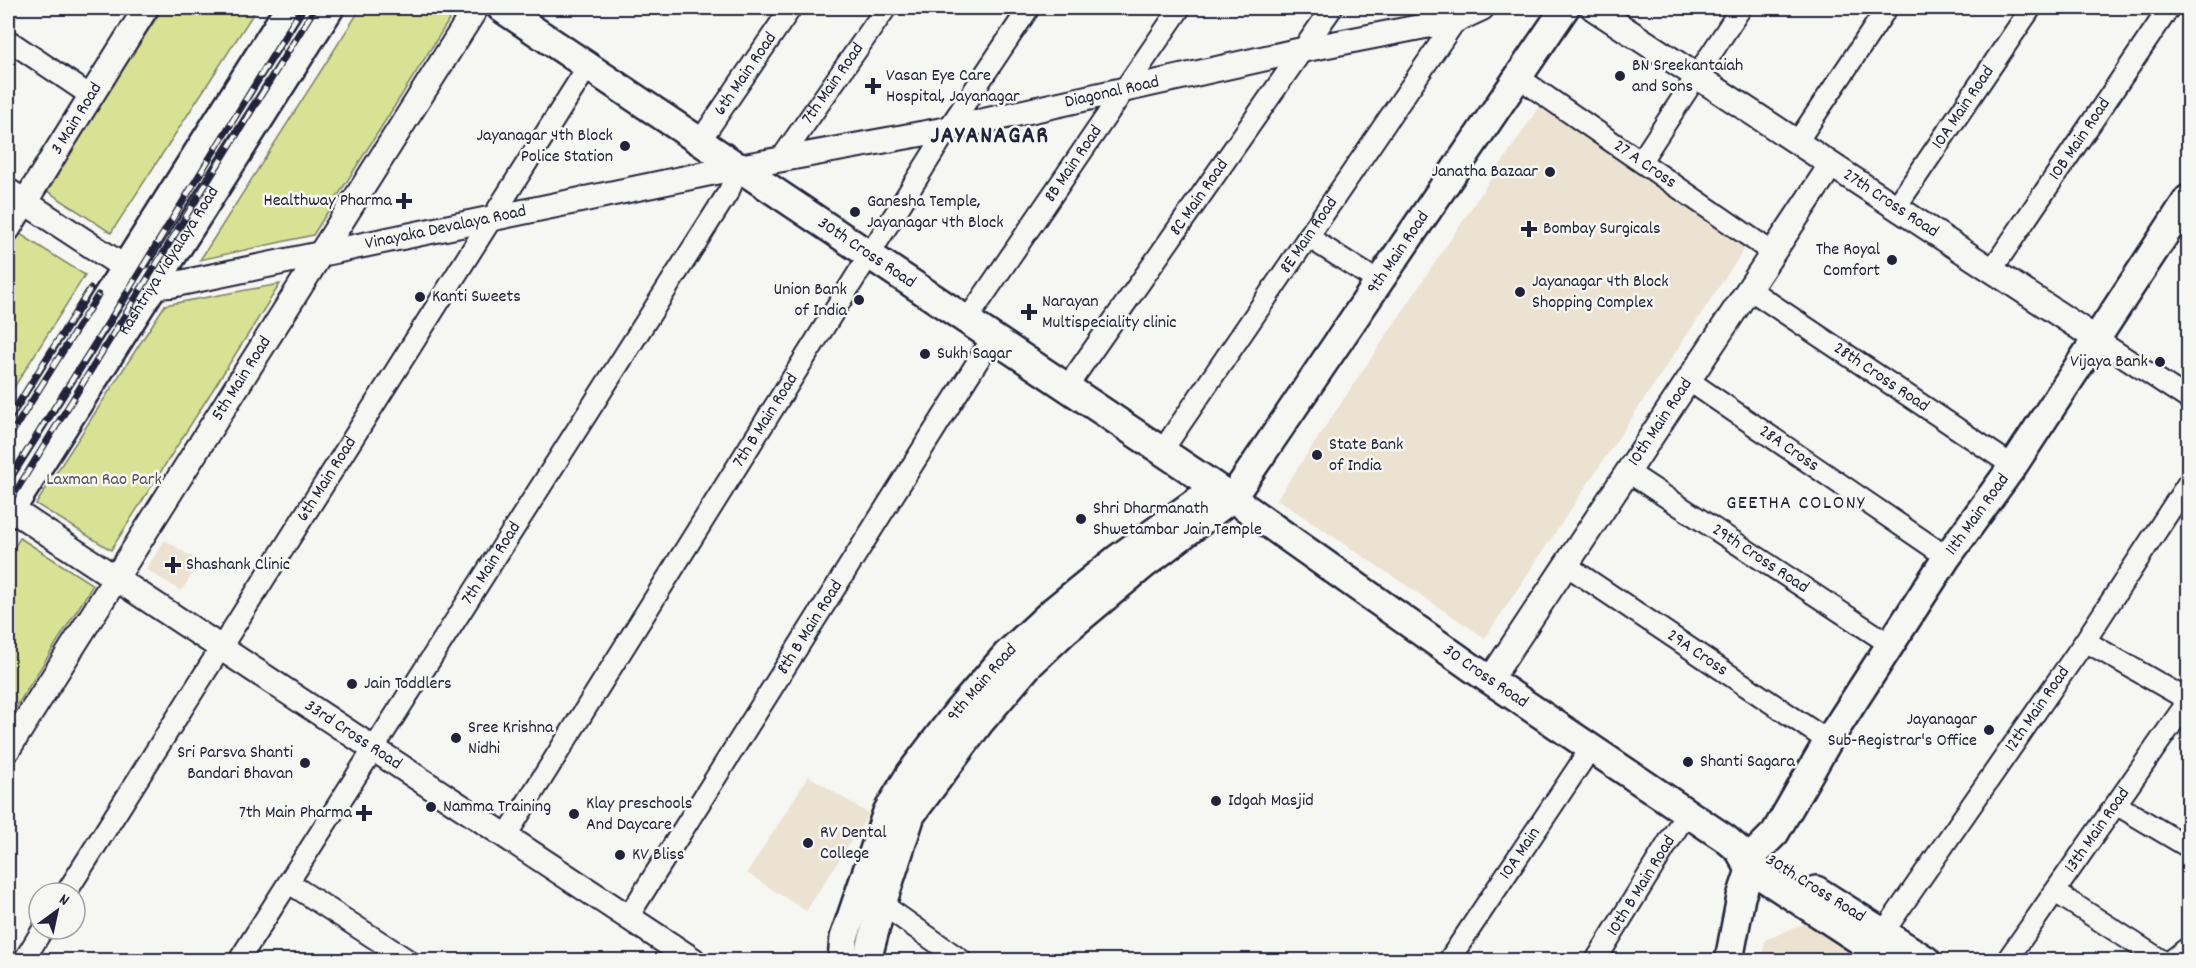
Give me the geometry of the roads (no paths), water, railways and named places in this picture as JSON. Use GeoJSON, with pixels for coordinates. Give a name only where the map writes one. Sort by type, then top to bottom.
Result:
{"type":"FeatureCollection","features":[{"type":"Feature","properties":{"kind":"main road","name":"Rashtriya Vidyalaya Road"},"geometry":{"type":"LineString","coordinates":[[8,453],[289,8]]}},
{"type":"Feature","properties":{"kind":"main road","name":"Rashtriya Vidyalaya Road"},"geometry":{"type":"LineString","coordinates":[[9,511],[330,8]]}},
{"type":"Feature","properties":{"kind":"main road","name":"30th Cross Road"},"geometry":{"type":"LineString","coordinates":[[501,8],[1232,498]]}},
{"type":"Feature","properties":{"kind":"main road","name":"9th Main Road"},"geometry":{"type":"LineString","coordinates":[[867,960],[882,904],[911,815],[981,721],[1028,667],[1065,631],[1145,564],[1232,498],[1565,8]]}},
{"type":"Feature","properties":{"kind":"main road","name":"11th Main Road"},"geometry":{"type":"LineString","coordinates":[[1730,960],[1758,856],[1828,741],[1947,557],[2013,466],[2095,338],[2188,200]]}},
{"type":"Feature","properties":{"kind":"main road","name":"9th Main Road"},"geometry":{"type":"LineString","coordinates":[[842,960],[844,938],[886,812],[910,774],[958,711],[1007,654],[1053,610],[1117,559],[1197,501],[1232,498]]}},
{"type":"Feature","properties":{"kind":"main road","name":"30 Cross Road"},"geometry":{"type":"LineString","coordinates":[[1232,498],[1490,680],[1687,812],[1758,856]]}},
{"type":"Feature","properties":{"kind":"main road","name":"30th Cross Road"},"geometry":{"type":"LineString","coordinates":[[1758,856],[1926,960]]}},
{"type":"Feature","properties":{"kind":"main road","name":"30th Cross Road"},"geometry":{"type":"LineString","coordinates":[[1758,856],[1890,960]]}},
{"type":"Feature","properties":{"kind":"main road","name":"11th Main Road"},"geometry":{"type":"LineString","coordinates":[[1747,960],[1758,856]]}},
{"type":"Feature","properties":{"kind":"street","name":"3 Main Road"},"geometry":{"type":"LineString","coordinates":[[8,229],[16,197],[91,96],[146,8]]}},
{"type":"Feature","properties":{"kind":"street","name":"5th Main Road"},"geometry":{"type":"LineString","coordinates":[[8,748],[476,8]]}},
{"type":"Feature","properties":{"kind":"street","name":"6th Main Road"},"geometry":{"type":"LineString","coordinates":[[700,141],[791,8]]}},
{"type":"Feature","properties":{"kind":"street","name":"7th Main Road"},"geometry":{"type":"LineString","coordinates":[[780,160],[886,8]]}},
{"type":"Feature","properties":{"kind":"street","name":"7th B Main Road"},"geometry":{"type":"LineString","coordinates":[[506,836],[948,129],[1029,8]]}},
{"type":"Feature","properties":{"kind":"street","name":"8B Main Road"},"geometry":{"type":"LineString","coordinates":[[967,320],[1180,8]]}},
{"type":"Feature","properties":{"kind":"street","name":"8C Main Road"},"geometry":{"type":"LineString","coordinates":[[1067,387],[1332,8]]}},
{"type":"Feature","properties":{"kind":"street","name":"Diagonal Road"},"geometry":{"type":"LineString","coordinates":[[739,167],[948,129],[1122,92],[1302,50],[1456,20],[1482,8]]}},
{"type":"Feature","properties":{"kind":"street","name":"27th Cross Road"},"geometry":{"type":"LineString","coordinates":[[1593,8],[2188,399]]}},
{"type":"Feature","properties":{"kind":"street"},"geometry":{"type":"LineString","coordinates":[[1641,161],[1741,8]]}},
{"type":"Feature","properties":{"kind":"street"},"geometry":{"type":"LineString","coordinates":[[1797,142],[1887,8]]}},
{"type":"Feature","properties":{"kind":"street","name":"10A Main Road"},"geometry":{"type":"LineString","coordinates":[[1896,207],[2031,8]]}},
{"type":"Feature","properties":{"kind":"street","name":"10B Main Road"},"geometry":{"type":"LineString","coordinates":[[1991,271],[2169,8]]}},
{"type":"Feature","properties":{"kind":"street","name":"8E Main Road"},"geometry":{"type":"LineString","coordinates":[[1162,451],[1456,20]]}},
{"type":"Feature","properties":{"kind":"street"},"geometry":{"type":"LineString","coordinates":[[8,40],[91,96]]}},
{"type":"Feature","properties":{"kind":"street","name":"6th Main Road"},"geometry":{"type":"LineString","coordinates":[[74,881],[588,66]]}},
{"type":"Feature","properties":{"kind":"street","name":"27 A Cross"},"geometry":{"type":"LineString","coordinates":[[1518,77],[1773,253]]}},
{"type":"Feature","properties":{"kind":"street","name":"10th Main Road"},"geometry":{"type":"LineString","coordinates":[[1490,680],[1831,165]]}},
{"type":"Feature","properties":{"kind":"street","name":"Vinayaka Devalaya Road"},"geometry":{"type":"LineString","coordinates":[[153,286],[171,285],[739,167]]}},
{"type":"Feature","properties":{"kind":"street","name":"7th Main Road"},"geometry":{"type":"LineString","coordinates":[[239,960],[723,201],[739,167]]}},
{"type":"Feature","properties":{"kind":"street"},"geometry":{"type":"LineString","coordinates":[[16,197],[153,286]]}},
{"type":"Feature","properties":{"kind":"street"},"geometry":{"type":"LineString","coordinates":[[1308,237],[1379,282]]}},
{"type":"Feature","properties":{"kind":"street","name":"28th Cross Road"},"geometry":{"type":"LineString","coordinates":[[1749,289],[2013,466]]}},
{"type":"Feature","properties":{"kind":"street","name":"8th B Main Road"},"geometry":{"type":"LineString","coordinates":[[628,917],[993,338]]}},
{"type":"Feature","properties":{"kind":"street","name":"28A Cross"},"geometry":{"type":"LineString","coordinates":[[1688,380],[1947,557]]}},
{"type":"Feature","properties":{"kind":"street","name":"29th Cross Road"},"geometry":{"type":"LineString","coordinates":[[1628,472],[1892,645]]}},
{"type":"Feature","properties":{"kind":"street","name":"12th Main Road"},"geometry":{"type":"LineString","coordinates":[[1883,933],[2085,641],[2188,483]]}},
{"type":"Feature","properties":{"kind":"street","name":"33rd Cross Road"},"geometry":{"type":"LineString","coordinates":[[9,511],[116,578],[693,960]]}},
{"type":"Feature","properties":{"kind":"street","name":"29A Cross"},"geometry":{"type":"LineString","coordinates":[[1566,565],[1828,741]]}},
{"type":"Feature","properties":{"kind":"street"},"geometry":{"type":"LineString","coordinates":[[2085,641],[2188,700]]}},
{"type":"Feature","properties":{"kind":"street","name":"13th Main Road"},"geometry":{"type":"LineString","coordinates":[[2007,960],[2188,700]]}},
{"type":"Feature","properties":{"kind":"street","name":"10A Main"},"geometry":{"type":"LineString","coordinates":[[1449,960],[1591,748]]}},
{"type":"Feature","properties":{"kind":"street"},"geometry":{"type":"LineString","coordinates":[[2117,805],[2188,847]]}},
{"type":"Feature","properties":{"kind":"street","name":"10th B Main Road"},"geometry":{"type":"LineString","coordinates":[[1596,960],[1687,812]]}},
{"type":"Feature","properties":{"kind":"street"},"geometry":{"type":"LineString","coordinates":[[289,883],[408,960]]}},
{"type":"Feature","properties":{"kind":"street"},"geometry":{"type":"LineString","coordinates":[[2055,892],[2161,960]]}},
{"type":"Feature","properties":{"kind":"street"},"geometry":{"type":"LineString","coordinates":[[882,904],[961,960]]}},
{"type":"Feature","properties":{"kind":"street"},"geometry":{"type":"LineString","coordinates":[[24,960],[36,941]]}},
{"type":"Feature","properties":{"kind":"street"},"geometry":{"type":"LineString","coordinates":[[2175,960],[2188,950]]}},
{"type":"Feature","properties":{"kind":"railway"},"geometry":{"type":"LineString","coordinates":[[8,481],[302,8]]}},
{"type":"Feature","properties":{"kind":"railway"},"geometry":{"type":"LineString","coordinates":[[8,504],[315,8]]}},
{"type":"Feature","properties":{"kind":"railway"},"geometry":{"type":"LineString","coordinates":[[8,420],[90,289]]}},
{"type":"Feature","properties":{"kind":"railway"},"geometry":{"type":"LineString","coordinates":[[8,439],[98,295]]}},
{"type":"Feature","properties":{"kind":"place","name":"BN Sreekantaiah and Sons"},"geometry":{"type":"Point","coordinates":[1620,76]}},
{"type":"Feature","properties":{"kind":"place","name":"Vasan Eye Care Hospital, Jayanagar"},"geometry":{"type":"Point","coordinates":[873,86]}},
{"type":"Feature","properties":{"kind":"place","name":"Jayanagar 4th Block Police Station"},"geometry":{"type":"Point","coordinates":[625,146]}},
{"type":"Feature","properties":{"kind":"place","name":"Janatha Bazaar"},"geometry":{"type":"Point","coordinates":[1550,172]}},
{"type":"Feature","properties":{"kind":"place","name":"Healthway Pharma"},"geometry":{"type":"Point","coordinates":[404,201]}},
{"type":"Feature","properties":{"kind":"place","name":"Ganesha Temple, Jayanagar 4th Block"},"geometry":{"type":"Point","coordinates":[855,212]}},
{"type":"Feature","properties":{"kind":"place","name":"Bombay Surgicals"},"geometry":{"type":"Point","coordinates":[1529,229]}},
{"type":"Feature","properties":{"kind":"place","name":"The Royal Comfort"},"geometry":{"type":"Point","coordinates":[1892,260]}},
{"type":"Feature","properties":{"kind":"place","name":"Jayanagar 4th Block Shopping Complex"},"geometry":{"type":"Point","coordinates":[1520,292]}},
{"type":"Feature","properties":{"kind":"place","name":"Kanti Sweets"},"geometry":{"type":"Point","coordinates":[420,297]}},
{"type":"Feature","properties":{"kind":"place","name":"Union Bank of India"},"geometry":{"type":"Point","coordinates":[859,300]}},
{"type":"Feature","properties":{"kind":"place","name":"Narayan Multispeciality clinic"},"geometry":{"type":"Point","coordinates":[1029,312]}},
{"type":"Feature","properties":{"kind":"place","name":"Sukh Sagar"},"geometry":{"type":"Point","coordinates":[925,354]}},
{"type":"Feature","properties":{"kind":"place","name":"Vijaya Bank"},"geometry":{"type":"Point","coordinates":[2160,362]}},
{"type":"Feature","properties":{"kind":"place","name":"State Bank of India"},"geometry":{"type":"Point","coordinates":[1317,455]}},
{"type":"Feature","properties":{"kind":"place","name":"Shri Dharmanath Shwetambar Jain Temple"},"geometry":{"type":"Point","coordinates":[1081,519]}},
{"type":"Feature","properties":{"kind":"place","name":"Shashank Clinic"},"geometry":{"type":"Point","coordinates":[173,565]}},
{"type":"Feature","properties":{"kind":"place","name":"Jain Toddlers"},"geometry":{"type":"Point","coordinates":[352,684]}},
{"type":"Feature","properties":{"kind":"place","name":"Jayanagar Sub-Registrar's Office"},"geometry":{"type":"Point","coordinates":[1989,730]}},
{"type":"Feature","properties":{"kind":"place","name":"Sree Krishna Nidhi"},"geometry":{"type":"Point","coordinates":[456,738]}},
{"type":"Feature","properties":{"kind":"place","name":"Shanti Sagara"},"geometry":{"type":"Point","coordinates":[1688,762]}},
{"type":"Feature","properties":{"kind":"place","name":"Sri Parsva Shanti Bandari Bhavan"},"geometry":{"type":"Point","coordinates":[305,763]}},
{"type":"Feature","properties":{"kind":"place","name":"Idgah Masjid"},"geometry":{"type":"Point","coordinates":[1216,801]}},
{"type":"Feature","properties":{"kind":"place","name":"Namma Training"},"geometry":{"type":"Point","coordinates":[431,807]}},
{"type":"Feature","properties":{"kind":"place","name":"7th Main Pharma"},"geometry":{"type":"Point","coordinates":[364,813]}},
{"type":"Feature","properties":{"kind":"place","name":"Klay preschools And Daycare"},"geometry":{"type":"Point","coordinates":[574,814]}},
{"type":"Feature","properties":{"kind":"place","name":"RV Dental College"},"geometry":{"type":"Point","coordinates":[808,843]}},
{"type":"Feature","properties":{"kind":"place","name":"KV Bliss"},"geometry":{"type":"Point","coordinates":[620,855]}},
{"type":"Feature","properties":{"kind":"district","name":"JAYANAGAR"},"geometry":{"type":"Point","coordinates":[990,137]}},
{"type":"Feature","properties":{"kind":"district","name":"GEETHA COLONY"},"geometry":{"type":"Point","coordinates":[1796,504]}},
{"type":"Feature","properties":{"kind":"park label","name":"Laxman Rao Park"},"geometry":{"type":"Point","coordinates":[104,480]}}]}
